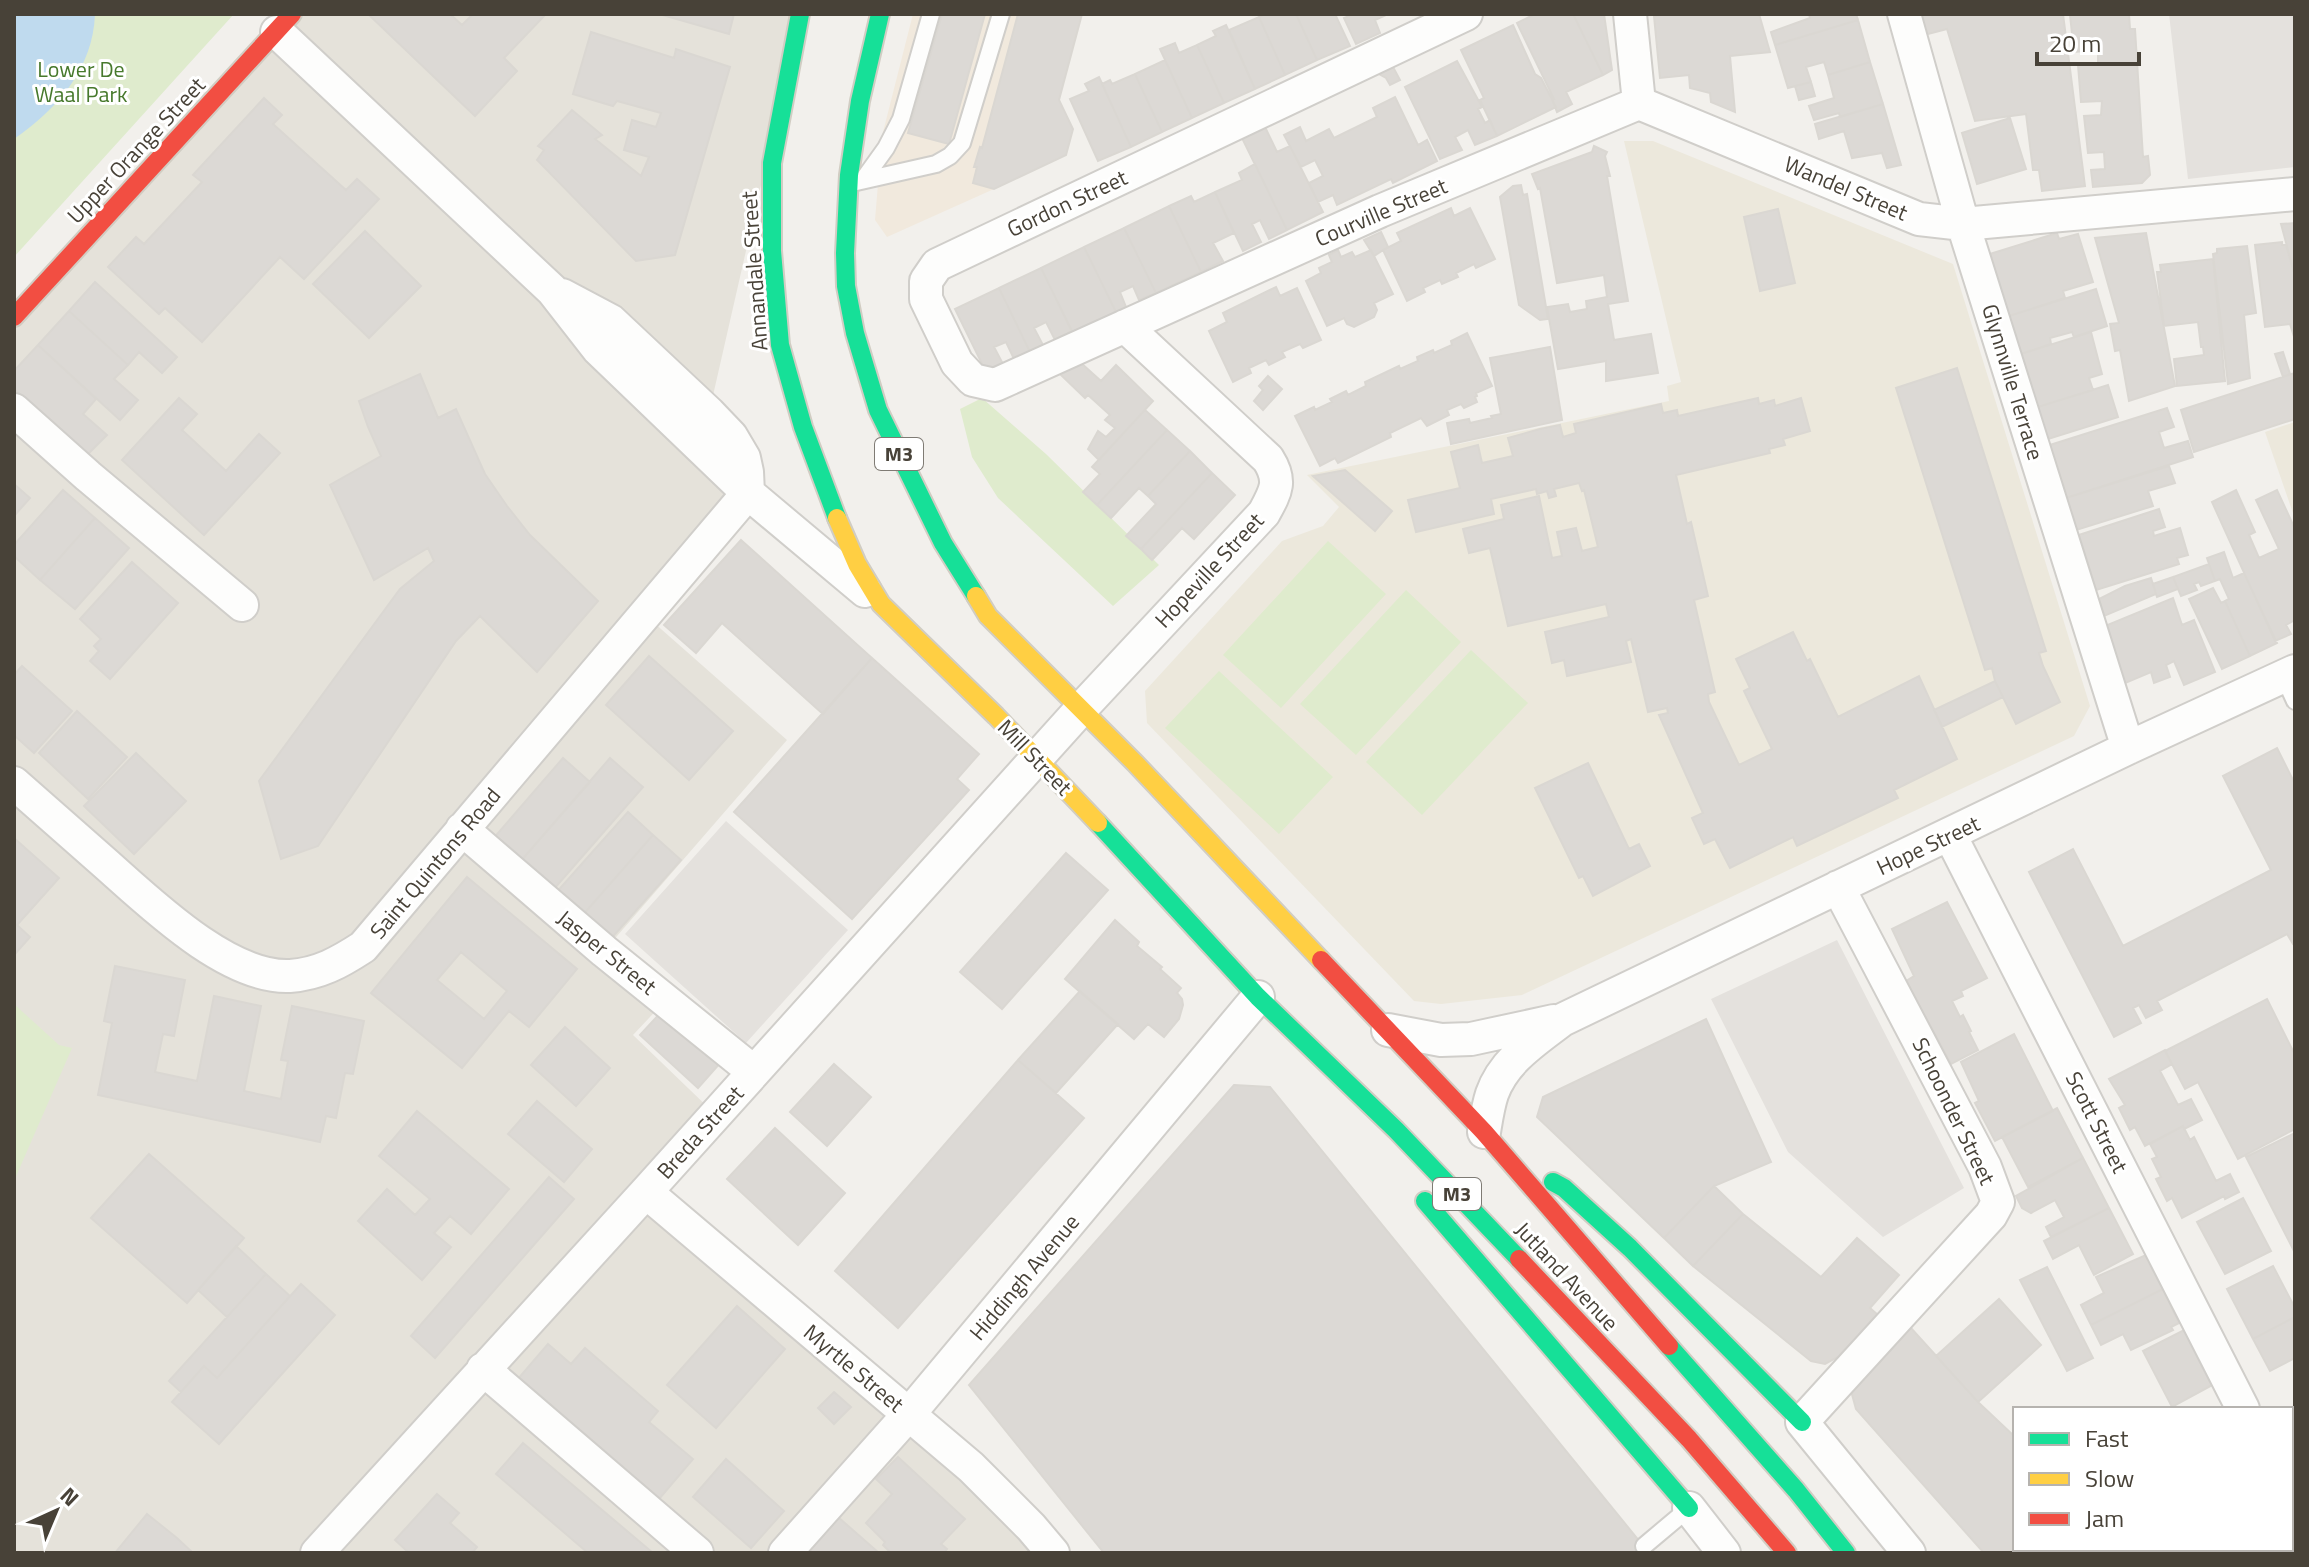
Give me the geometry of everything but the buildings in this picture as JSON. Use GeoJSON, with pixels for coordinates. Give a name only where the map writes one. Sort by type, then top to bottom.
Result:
{"type":"FeatureCollection","features":[{"type":"Feature","properties":{"kind":"main road","name":"Annandale Street"},"geometry":{"type":"LineString","coordinates":[[800,14],[772,163],[772,251],[780,345],[803,427],[828,496],[857,564],[881,604]]}},
{"type":"Feature","properties":{"kind":"main road","name":"M3"},"geometry":{"type":"LineString","coordinates":[[880,14],[860,101],[856,182],[845,253],[846,286],[855,333],[878,410],[943,543],[988,616],[1145,774],[1492,1141]]}},
{"type":"Feature","properties":{"kind":"main road","name":"Upper Orange Street"},"geometry":{"type":"LineString","coordinates":[[14,317],[284,23]]}},
{"type":"Feature","properties":{"kind":"main road","name":"Mill Street"},"geometry":{"type":"LineString","coordinates":[[881,604],[1037,758],[1302,1041]]}},
{"type":"Feature","properties":{"kind":"main road"},"geometry":{"type":"LineString","coordinates":[[1302,1041],[1357,1118]]}},
{"type":"Feature","properties":{"kind":"main road","name":"Jutland Avenue"},"geometry":{"type":"LineString","coordinates":[[1302,1041],[1396,1130],[1689,1439],[1787,1553]]}},
{"type":"Feature","properties":{"kind":"main road"},"geometry":{"type":"LineString","coordinates":[[1492,1141],[1564,1188],[1630,1248],[1802,1422]]}},
{"type":"Feature","properties":{"kind":"main road","name":"Jutland Avenue"},"geometry":{"type":"LineString","coordinates":[[1492,1141],[1594,1262],[1796,1490],[1846,1553]]}},
{"type":"Feature","properties":{"kind":"main road"},"geometry":{"type":"LineString","coordinates":[[1415,1189],[1689,1508]]}},
{"type":"Feature","properties":{"kind":"street","name":"Gordon Street"},"geometry":{"type":"LineString","coordinates":[[1125,326],[995,385],[984,383],[973,380],[957,363],[926,299],[926,281],[937,265],[1466,14]]}},
{"type":"Feature","properties":{"kind":"street"},"geometry":{"type":"LineString","coordinates":[[1630,14],[1639,103]]}},
{"type":"Feature","properties":{"kind":"street","name":"Glynnville Terrace"},"geometry":{"type":"LineString","coordinates":[[1904,14],[1963,224],[2128,748]]}},
{"type":"Feature","properties":{"kind":"street"},"geometry":{"type":"LineString","coordinates":[[284,23],[552,290],[611,321],[709,413],[731,436],[744,458],[748,493]]}},
{"type":"Feature","properties":{"kind":"street","name":"Courville Street"},"geometry":{"type":"LineString","coordinates":[[1125,326],[1380,211],[1639,103]]}},
{"type":"Feature","properties":{"kind":"street","name":"Wandel Street"},"geometry":{"type":"LineString","coordinates":[[1639,103],[1919,219],[1963,224],[2295,194]]}},
{"type":"Feature","properties":{"kind":"street","name":"Hopeville Street"},"geometry":{"type":"LineString","coordinates":[[1081,709],[1264,513],[1277,482],[1268,459],[1125,326]]}},
{"type":"Feature","properties":{"kind":"street"},"geometry":{"type":"LineString","coordinates":[[14,410],[242,605]]}},
{"type":"Feature","properties":{"kind":"street","name":"Mill Street"},"geometry":{"type":"LineString","coordinates":[[748,493],[881,604]]}},
{"type":"Feature","properties":{"kind":"street","name":"Saint Quintons Road"},"geometry":{"type":"LineString","coordinates":[[14,783],[179,928],[222,955],[262,972],[288,976],[317,972],[339,963],[363,947],[748,493]]}},
{"type":"Feature","properties":{"kind":"street","name":"Hope Street"},"geometry":{"type":"LineString","coordinates":[[1492,1141],[1492,1094],[1503,1072],[1518,1054],[1562,1020],[2128,748],[2291,683]]}},
{"type":"Feature","properties":{"kind":"street","name":"Breda Street"},"geometry":{"type":"LineString","coordinates":[[317,1553],[1081,709]]}},
{"type":"Feature","properties":{"kind":"street","name":"Jasper Street"},"geometry":{"type":"LineString","coordinates":[[462,829],[604,951],[754,1072]]}},
{"type":"Feature","properties":{"kind":"street","name":"Scott Street"},"geometry":{"type":"LineString","coordinates":[[1950,835],[2242,1407]]}},
{"type":"Feature","properties":{"kind":"street","name":"Schoonder Street"},"geometry":{"type":"LineString","coordinates":[[1802,1422],[1991,1215],[1998,1202],[1985,1167],[1838,887]]}},
{"type":"Feature","properties":{"kind":"street","name":"Hiddingh Avenue"},"geometry":{"type":"LineString","coordinates":[[785,1553],[909,1414],[1258,997]]}},
{"type":"Feature","properties":{"kind":"street","name":"Hope Street"},"geometry":{"type":"LineString","coordinates":[[1388,1030],[1441,1040],[1471,1039],[1562,1020]]}},
{"type":"Feature","properties":{"kind":"street","name":"Myrtle Street"},"geometry":{"type":"LineString","coordinates":[[646,1192],[971,1467],[1053,1553]]}},
{"type":"Feature","properties":{"kind":"street"},"geometry":{"type":"LineString","coordinates":[[483,1369],[697,1553]]}},
{"type":"Feature","properties":{"kind":"street"},"geometry":{"type":"LineString","coordinates":[[1802,1422],[1909,1553]]}},
{"type":"Feature","properties":{"kind":"street"},"geometry":{"type":"LineString","coordinates":[[1689,1508],[1724,1553]]}},
{"type":"Feature","properties":{"kind":"lane"},"geometry":{"type":"LineString","coordinates":[[856,182],[886,148],[901,119],[931,14]]}},
{"type":"Feature","properties":{"kind":"lane"},"geometry":{"type":"LineString","coordinates":[[856,182],[936,164],[950,156],[962,143],[1001,14]]}},
{"type":"Feature","properties":{"kind":"lane"},"geometry":{"type":"LineString","coordinates":[[1644,1546],[1689,1508]]}},
{"type":"Feature","properties":{"kind":"shaded area"},"geometry":{"type":"Polygon","coordinates":[[[292,14],[800,14],[709,413],[748,493],[644,614],[787,740],[604,951],[666,1000],[633,1035],[716,1115],[647,1192],[1053,1553],[14,1553],[14,317],[292,14]]]}},
{"type":"Feature","properties":{"kind":"shaded area"},"geometry":{"type":"Polygon","coordinates":[[[913,14],[1082,14],[1059,99],[1073,129],[994,189],[887,237],[875,220],[882,136],[913,14]]]}},
{"type":"Feature","properties":{"kind":"shaded area"},"geometry":{"type":"Polygon","coordinates":[[[2169,14],[2295,14],[2295,167],[2188,179],[2169,14]]]}},
{"type":"Feature","properties":{"kind":"shaded area"},"geometry":{"type":"Polygon","coordinates":[[[1624,141],[1653,141],[1953,264],[2090,706],[2074,736],[1522,995],[1441,1004],[1414,1001],[1147,723],[1145,691],[1282,541],[1323,526],[1339,507],[1307,475],[1669,401],[1667,386],[1681,382],[1624,141]]]}},
{"type":"Feature","properties":{"kind":"shaded area"},"geometry":{"type":"Polygon","coordinates":[[[2295,422],[2295,519],[2265,432],[2295,422]]]}},
{"type":"Feature","properties":{"kind":"shaded area"},"geometry":{"type":"Polygon","coordinates":[[[726,821],[848,930],[746,1043],[625,934],[726,821]]]}},
{"type":"Feature","properties":{"kind":"shaded area"},"geometry":{"type":"Polygon","coordinates":[[[1837,940],[1964,1188],[1883,1237],[1788,1152],[1711,999],[1837,940]]]}},
{"type":"Feature","properties":{"kind":"green space","name":"Lower De Waal Park"},"geometry":{"type":"Polygon","coordinates":[[[14,14],[234,14],[14,257],[14,14]]]}},
{"type":"Feature","properties":{"kind":"green space"},"geometry":{"type":"Polygon","coordinates":[[[982,398],[1046,454],[1159,565],[1113,606],[998,498],[972,457],[960,409],[982,398]]]}},
{"type":"Feature","properties":{"kind":"green space"},"geometry":{"type":"Polygon","coordinates":[[[1328,541],[1386,594],[1281,708],[1223,655],[1328,541]]]}},
{"type":"Feature","properties":{"kind":"green space"},"geometry":{"type":"Polygon","coordinates":[[[1406,590],[1461,642],[1356,755],[1300,704],[1406,590]]]}},
{"type":"Feature","properties":{"kind":"green space"},"geometry":{"type":"Polygon","coordinates":[[[1471,650],[1528,703],[1422,815],[1366,762],[1471,650]]]}},
{"type":"Feature","properties":{"kind":"green space"},"geometry":{"type":"Polygon","coordinates":[[[1219,671],[1333,777],[1279,834],[1165,728],[1219,671]]]}},
{"type":"Feature","properties":{"kind":"green space"},"geometry":{"type":"Polygon","coordinates":[[[14,1004],[59,1045],[72,1048],[14,1181],[14,1004]]]}},
{"type":"Feature","properties":{"kind":"water"},"geometry":{"type":"Polygon","coordinates":[[[14,14],[95,14],[88,53],[70,86],[45,115],[14,139],[14,14]]]}},
{"type":"Feature","properties":{"kind":"traffic: fast"},"geometry":{"type":"LineString","coordinates":[[800,14],[772,163],[772,251],[780,345],[803,427],[837,518]]}},
{"type":"Feature","properties":{"kind":"traffic: fast"},"geometry":{"type":"LineString","coordinates":[[880,14],[860,101],[849,175],[846,286],[855,333],[878,410],[943,543],[976,596]]}},
{"type":"Feature","properties":{"kind":"traffic: fast"},"geometry":{"type":"LineString","coordinates":[[1098,823],[1258,997],[1396,1130],[1519,1259]]}},
{"type":"Feature","properties":{"kind":"traffic: fast"},"geometry":{"type":"LineString","coordinates":[[1553,1182],[1564,1188],[1630,1248],[1802,1422]]}},
{"type":"Feature","properties":{"kind":"traffic: fast"},"geometry":{"type":"LineString","coordinates":[[1425,1201],[1689,1508]]}},
{"type":"Feature","properties":{"kind":"traffic: fast"},"geometry":{"type":"LineString","coordinates":[[1669,1346],[1796,1490],[1846,1553]]}},
{"type":"Feature","properties":{"kind":"traffic: slow"},"geometry":{"type":"LineString","coordinates":[[837,518],[857,564],[881,604],[996,716],[1098,823]]}},
{"type":"Feature","properties":{"kind":"traffic: slow"},"geometry":{"type":"LineString","coordinates":[[976,596],[988,616],[1135,763],[1321,960]]}},
{"type":"Feature","properties":{"kind":"traffic: jam"},"geometry":{"type":"LineString","coordinates":[[14,317],[292,14]]}},
{"type":"Feature","properties":{"kind":"traffic: jam"},"geometry":{"type":"LineString","coordinates":[[1321,960],[1484,1132],[1669,1346]]}},
{"type":"Feature","properties":{"kind":"traffic: jam"},"geometry":{"type":"LineString","coordinates":[[1519,1259],[1689,1439],[1787,1553]]}}]}
